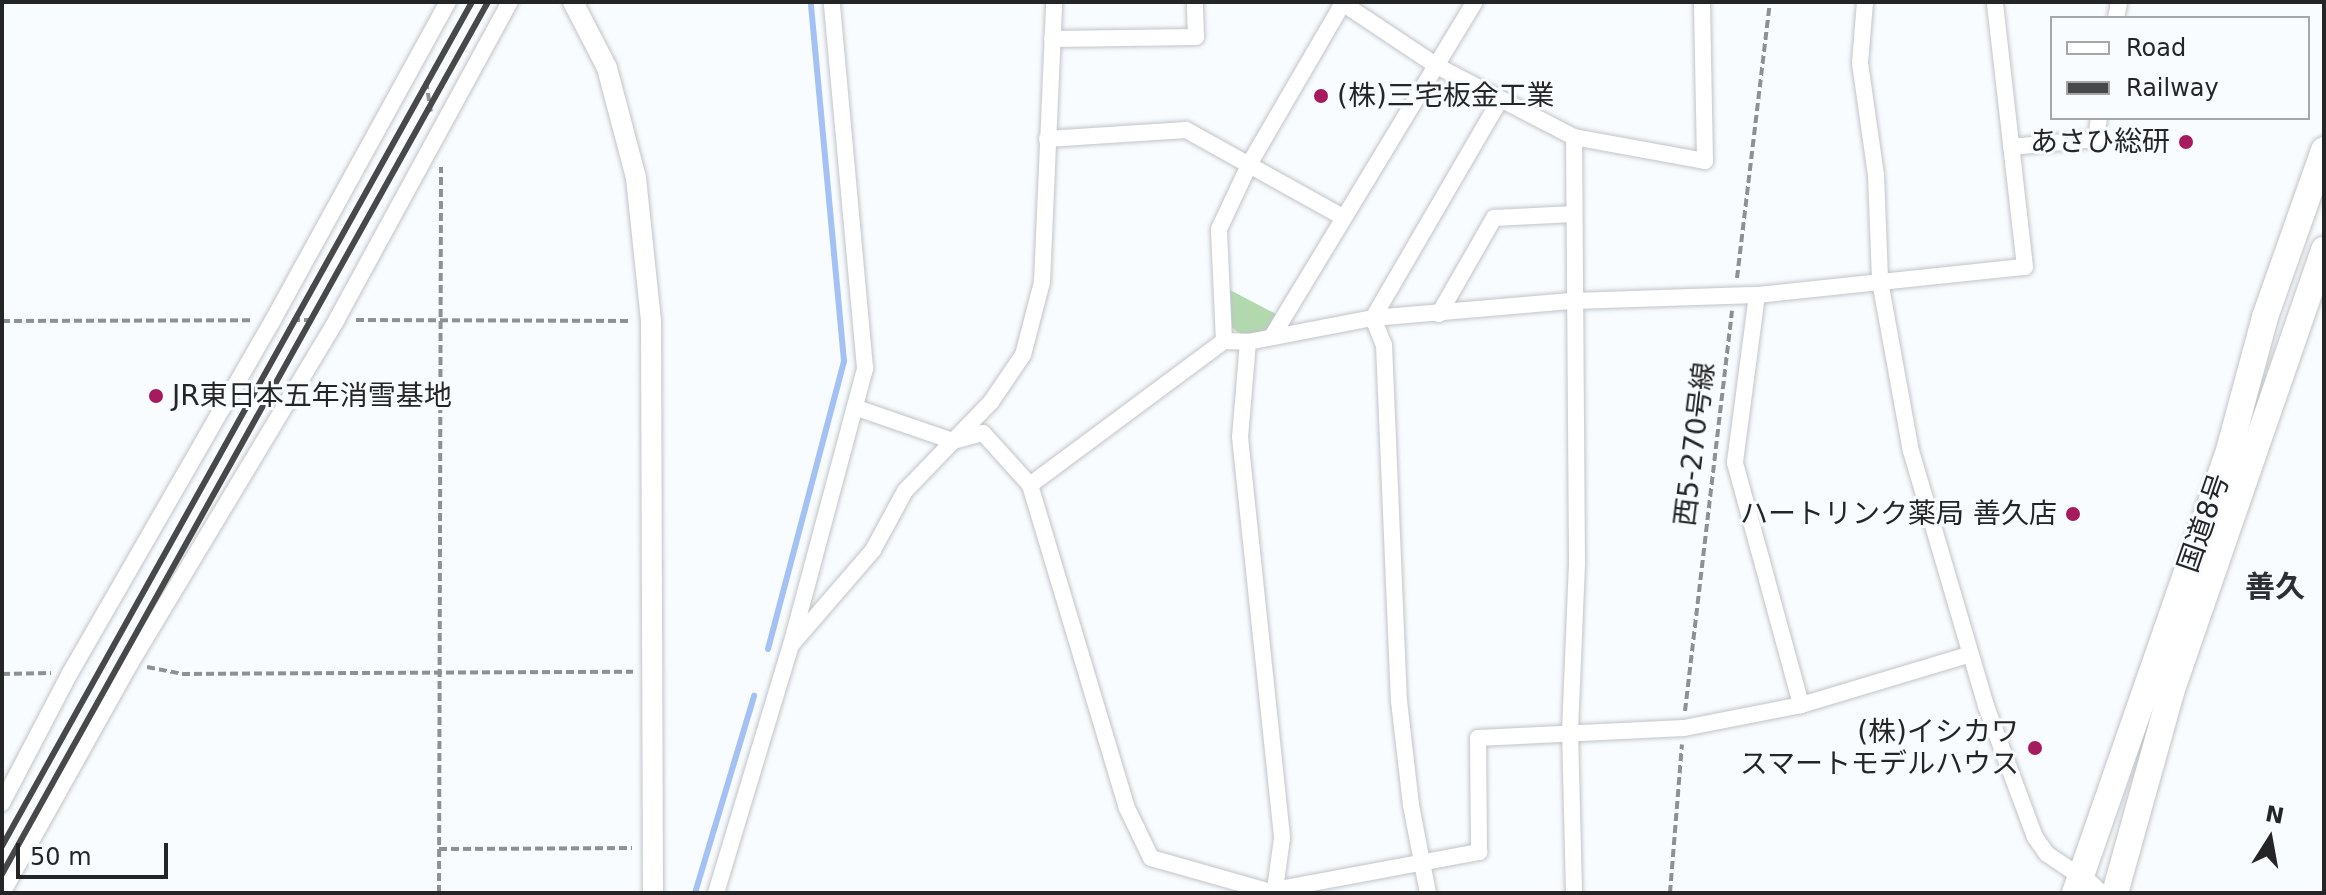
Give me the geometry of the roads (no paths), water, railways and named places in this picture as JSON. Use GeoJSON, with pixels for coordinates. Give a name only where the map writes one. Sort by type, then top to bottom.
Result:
{"type":"FeatureCollection","features":[{"type":"Feature","properties":{"kind":"highway","name":"国道8号"},"geometry":{"type":"LineString","coordinates":[[2085,888],[2230,447],[2265,317],[2324,150]]}},
{"type":"Feature","properties":{"kind":"highway","name":"国道8号"},"geometry":{"type":"LineString","coordinates":[[2115,893],[2171,692],[2324,250]]}},
{"type":"Feature","properties":{"kind":"street"},"geometry":{"type":"LineString","coordinates":[[2,803],[70,673],[273,320],[448,2]]}},
{"type":"Feature","properties":{"kind":"street"},"geometry":{"type":"LineString","coordinates":[[2,893],[130,664],[337,319],[434,134],[510,2]]}},
{"type":"Feature","properties":{"kind":"street"},"geometry":{"type":"LineString","coordinates":[[573,2],[607,68],[636,178],[651,321],[653,893]]}},
{"type":"Feature","properties":{"kind":"street"},"geometry":{"type":"LineString","coordinates":[[716,893],[791,645],[857,408],[865,368],[864,317],[832,2]]}},
{"type":"Feature","properties":{"kind":"street"},"geometry":{"type":"LineString","coordinates":[[791,645],[873,550],[905,491],[991,402],[1023,355],[1042,282],[1054,2]]}},
{"type":"Feature","properties":{"kind":"street"},"geometry":{"type":"LineString","coordinates":[[1052,39],[1196,37],[1195,2]]}},
{"type":"Feature","properties":{"kind":"street"},"geometry":{"type":"LineString","coordinates":[[1273,335],[1475,2]]}},
{"type":"Feature","properties":{"kind":"street"},"geometry":{"type":"LineString","coordinates":[[1224,341],[1219,229],[1251,161],[1342,3],[1437,66],[1574,137],[1705,161],[1702,2]]}},
{"type":"Feature","properties":{"kind":"street"},"geometry":{"type":"LineString","coordinates":[[1865,2],[1860,63],[1876,175],[1880,281],[1911,451],[1971,654],[2035,837],[2047,854],[2085,888]]}},
{"type":"Feature","properties":{"kind":"street"},"geometry":{"type":"LineString","coordinates":[[1030,485],[1224,341],[1248,342],[1373,318],[1573,301],[1757,295],[2025,267],[1995,2]]}},
{"type":"Feature","properties":{"kind":"street"},"geometry":{"type":"LineString","coordinates":[[1373,318],[1500,100]]}},
{"type":"Feature","properties":{"kind":"street"},"geometry":{"type":"LineString","coordinates":[[2011,147],[2096,139],[2099,120]]}},
{"type":"Feature","properties":{"kind":"street"},"geometry":{"type":"LineString","coordinates":[[1047,139],[1186,130],[1251,161],[1343,217]]}},
{"type":"Feature","properties":{"kind":"street"},"geometry":{"type":"LineString","coordinates":[[1574,137],[1577,564],[1570,731],[1574,893]]}},
{"type":"Feature","properties":{"kind":"street"},"geometry":{"type":"LineString","coordinates":[[1439,314],[1494,218],[1574,214]]}},
{"type":"Feature","properties":{"kind":"street"},"geometry":{"type":"LineString","coordinates":[[1757,295],[1735,463],[1801,705]]}},
{"type":"Feature","properties":{"kind":"street"},"geometry":{"type":"LineString","coordinates":[[1373,318],[1384,345],[1399,701],[1428,893]]}},
{"type":"Feature","properties":{"kind":"street"},"geometry":{"type":"LineString","coordinates":[[1248,342],[1240,437],[1282,838],[1275,892]]}},
{"type":"Feature","properties":{"kind":"street"},"geometry":{"type":"LineString","coordinates":[[857,408],[953,441],[983,433],[1030,485],[1126,806],[1151,858],[1275,892],[1479,852],[1478,738],[1570,731],[1684,728],[1801,705],[1971,654]]}},
{"type":"Feature","properties":{"kind":"waterway"},"geometry":{"type":"LineString","coordinates":[[768,649],[844,361],[811,2]]}},
{"type":"Feature","properties":{"kind":"waterway"},"geometry":{"type":"LineString","coordinates":[[695,893],[754,696]]}},
{"type":"Feature","properties":{"kind":"railway"},"geometry":{"type":"LineString","coordinates":[[2,846],[472,2]]}},
{"type":"Feature","properties":{"kind":"railway"},"geometry":{"type":"LineString","coordinates":[[2,874],[488,2]]}},
{"type":"Feature","properties":{"kind":"place","name":"(株)三宅板金工業"},"geometry":{"type":"Point","coordinates":[1321,96]}},
{"type":"Feature","properties":{"kind":"place","name":"あさひ総研"},"geometry":{"type":"Point","coordinates":[2186,142]}},
{"type":"Feature","properties":{"kind":"place","name":"JR東日本五年消雪基地"},"geometry":{"type":"Point","coordinates":[156,396]}},
{"type":"Feature","properties":{"kind":"place","name":"ハートリンク薬局 善久店"},"geometry":{"type":"Point","coordinates":[2073,514]}},
{"type":"Feature","properties":{"kind":"place","name":"(株)イシカワ スマートモデルハウス"},"geometry":{"type":"Point","coordinates":[2035,748]}},
{"type":"Feature","properties":{"kind":"district","name":"善久"},"geometry":{"type":"Point","coordinates":[2275,587]}}]}
